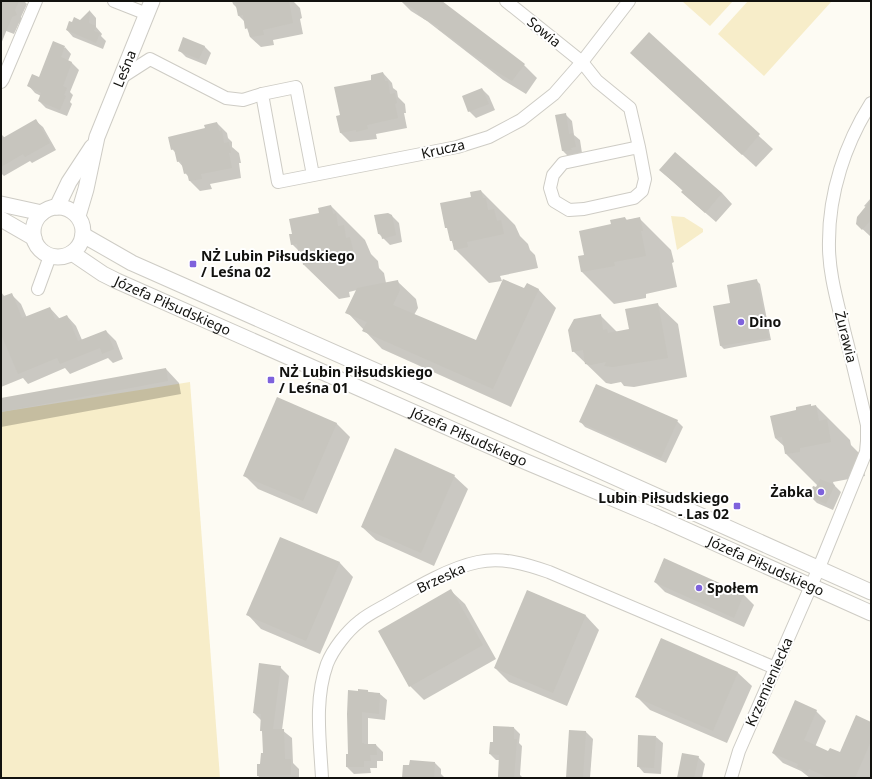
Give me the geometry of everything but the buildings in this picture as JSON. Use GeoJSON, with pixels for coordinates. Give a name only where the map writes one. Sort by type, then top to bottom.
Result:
{"type":"FeatureCollection","features":[{"type":"Feature","properties":{"kind":"street"},"geometry":{"type":"LineString","coordinates":[[1,82],[4,79],[36,1]]}},
{"type":"Feature","properties":{"kind":"street"},"geometry":{"type":"LineString","coordinates":[[114,1],[149,7]]}},
{"type":"Feature","properties":{"kind":"street","name":"Sowia"},"geometry":{"type":"LineString","coordinates":[[506,1],[582,62]]}},
{"type":"Feature","properties":{"kind":"street","name":"Krucza"},"geometry":{"type":"LineString","coordinates":[[262,94],[278,182],[457,147],[489,136],[521,120],[554,94],[582,62],[629,1]]}},
{"type":"Feature","properties":{"kind":"street","name":"Leśna"},"geometry":{"type":"LineString","coordinates":[[57,207],[69,182],[97,137],[149,7]]}},
{"type":"Feature","properties":{"kind":"street"},"geometry":{"type":"LineString","coordinates":[[122,77],[150,59],[226,98],[243,100],[262,94],[296,87],[313,175]]}},
{"type":"Feature","properties":{"kind":"street"},"geometry":{"type":"LineString","coordinates":[[582,62],[597,81],[630,108],[639,147],[645,179],[642,191],[634,198],[584,209],[569,210],[554,201],[550,188],[553,175],[563,163],[639,147]]}},
{"type":"Feature","properties":{"kind":"street","name":"Żurawia"},"geometry":{"type":"LineString","coordinates":[[818,570],[866,452],[869,441],[867,425],[831,271],[829,242],[832,206],[842,161],[850,142],[871,103]]}},
{"type":"Feature","properties":{"kind":"street","name":"Leśna"},"geometry":{"type":"LineString","coordinates":[[78,216],[86,190],[97,137]]}},
{"type":"Feature","properties":{"kind":"street"},"geometry":{"type":"LineString","coordinates":[[1,204],[42,213]]}},
{"type":"Feature","properties":{"kind":"street"},"geometry":{"type":"LineString","coordinates":[[57,207],[72,211],[78,216],[83,228],[81,242],[72,253],[58,257],[50,256],[43,252],[37,245],[34,238],[34,224],[37,218],[49,209],[57,207]]}},
{"type":"Feature","properties":{"kind":"street"},"geometry":{"type":"LineString","coordinates":[[1,219],[34,238]]}},
{"type":"Feature","properties":{"kind":"street","name":"Józefa Piłsudskiego"},"geometry":{"type":"LineString","coordinates":[[83,235],[132,263],[516,433],[818,570],[871,592]]}},
{"type":"Feature","properties":{"kind":"street","name":"Józefa Piłsudskiego"},"geometry":{"type":"LineString","coordinates":[[72,253],[103,274],[117,281],[510,455],[662,519],[871,613]]}},
{"type":"Feature","properties":{"kind":"street"},"geometry":{"type":"LineString","coordinates":[[38,289],[50,256]]}},
{"type":"Feature","properties":{"kind":"street","name":"Brzeska"},"geometry":{"type":"LineString","coordinates":[[322,778],[319,715],[321,688],[328,663],[342,638],[360,620],[392,602],[455,568],[479,562],[501,560],[529,565],[549,572],[775,668]]}},
{"type":"Feature","properties":{"kind":"street","name":"Krzemieniecka"},"geometry":{"type":"LineString","coordinates":[[731,778],[739,751],[818,570]]}},
{"type":"Feature","properties":{"kind":"shaded area"},"geometry":{"type":"Polygon","coordinates":[[[682,1],[733,1],[710,26],[682,1]]]}},
{"type":"Feature","properties":{"kind":"shaded area"},"geometry":{"type":"Polygon","coordinates":[[[748,1],[832,1],[764,76],[718,34],[748,1]]]}},
{"type":"Feature","properties":{"kind":"shaded area"},"geometry":{"type":"Polygon","coordinates":[[[671,216],[684,217],[703,229],[703,232],[677,250],[671,216]]]}},
{"type":"Feature","properties":{"kind":"shaded area"},"geometry":{"type":"Polygon","coordinates":[[[190,382],[220,778],[1,778],[1,412],[190,382]]]}},
{"type":"Feature","properties":{"kind":"place","name":"NŻ Lubin Piłsudskiego / Leśna 02"},"geometry":{"type":"Point","coordinates":[193,264]}},
{"type":"Feature","properties":{"kind":"place","name":"Dino"},"geometry":{"type":"Point","coordinates":[741,322]}},
{"type":"Feature","properties":{"kind":"place","name":"NŻ Lubin Piłsudskiego / Leśna 01"},"geometry":{"type":"Point","coordinates":[271,380]}},
{"type":"Feature","properties":{"kind":"place","name":"Żabka"},"geometry":{"type":"Point","coordinates":[821,492]}},
{"type":"Feature","properties":{"kind":"place","name":"Lubin Piłsudskiego - Las 02"},"geometry":{"type":"Point","coordinates":[737,506]}},
{"type":"Feature","properties":{"kind":"place","name":"Społem"},"geometry":{"type":"Point","coordinates":[699,588]}}]}
